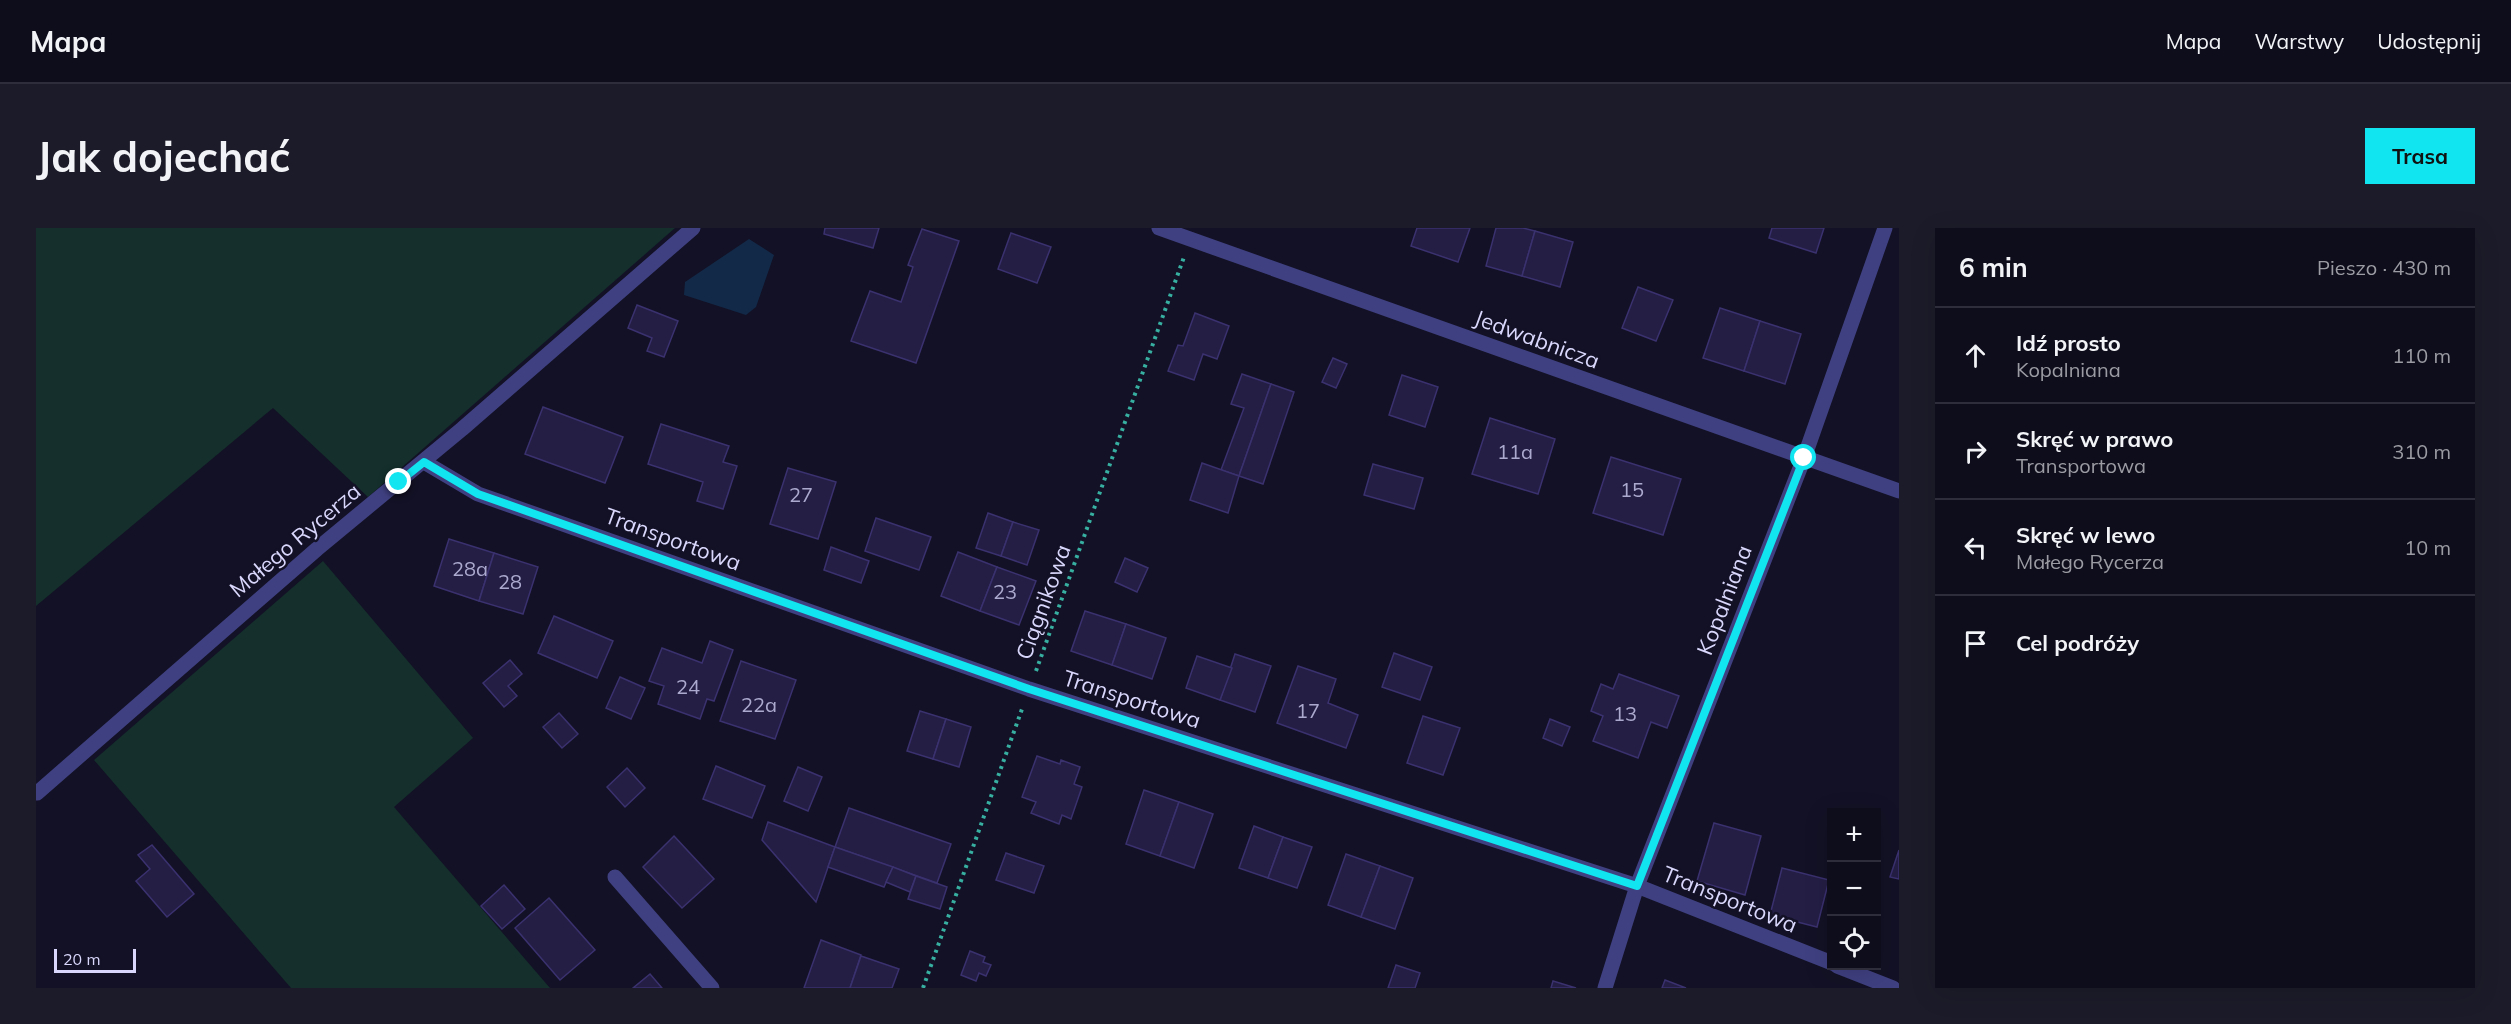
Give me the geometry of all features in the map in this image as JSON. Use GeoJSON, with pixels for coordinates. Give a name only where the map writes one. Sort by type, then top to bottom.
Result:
{"type":"FeatureCollection","features":[{"type":"Feature","properties":{"kind":"street","name":"Małego Rycerza"},"geometry":{"type":"LineString","coordinates":[[37,793],[317,549],[424,462],[693,228]]}},
{"type":"Feature","properties":{"kind":"street","name":"Jedwabnicza"},"geometry":{"type":"LineString","coordinates":[[1159,228],[1899,491]]}},
{"type":"Feature","properties":{"kind":"street","name":"Kopalniana"},"geometry":{"type":"LineString","coordinates":[[1605,988],[1637,886],[1804,458],[1885,228]]}},
{"type":"Feature","properties":{"kind":"street","name":"Transportowa"},"geometry":{"type":"LineString","coordinates":[[424,462],[478,494],[1029,689],[1637,886],[1827,961]]}},
{"type":"Feature","properties":{"kind":"street"},"geometry":{"type":"LineString","coordinates":[[615,877],[712,988]]}},
{"type":"Feature","properties":{"kind":"street"},"geometry":{"type":"LineString","coordinates":[[1847,970],[1893,988]]}},
{"type":"Feature","properties":{"kind":"path","name":"Ciągnikowa"},"geometry":{"type":"LineString","coordinates":[[923,988],[1190,239]]}},
{"type":"Feature","properties":{"kind":"green space"},"geometry":{"type":"Polygon","coordinates":[[[36,228],[675,228],[368,497],[273,408],[36,606],[36,228]]]}},
{"type":"Feature","properties":{"kind":"green space"},"geometry":{"type":"Polygon","coordinates":[[[323,561],[473,738],[394,807],[550,988],[291,988],[94,760],[323,561]]]}},
{"type":"Feature","properties":{"kind":"water"},"geometry":{"type":"Polygon","coordinates":[[[749,239],[774,255],[756,307],[746,315],[684,295],[685,282],[749,239]]]}},
{"type":"Feature","properties":{"kind":"building"},"geometry":{"type":"Polygon","coordinates":[[[825,228],[879,228],[873,248],[824,234],[825,228]]]}},
{"type":"Feature","properties":{"kind":"building"},"geometry":{"type":"Polygon","coordinates":[[[1417,228],[1470,228],[1458,262],[1411,246],[1417,228]]]}},
{"type":"Feature","properties":{"kind":"building"},"geometry":{"type":"Polygon","coordinates":[[[1496,228],[1523,228],[1535,231],[1522,276],[1486,266],[1496,228]]]}},
{"type":"Feature","properties":{"kind":"building"},"geometry":{"type":"Polygon","coordinates":[[[1772,228],[1824,228],[1816,253],[1769,238],[1772,228]]]}},
{"type":"Feature","properties":{"kind":"building"},"geometry":{"type":"Polygon","coordinates":[[[922,229],[959,241],[916,363],[851,341],[870,291],[901,302],[913,267],[908,265],[922,229]]]}},
{"type":"Feature","properties":{"kind":"building"},"geometry":{"type":"Polygon","coordinates":[[[1535,231],[1573,242],[1560,287],[1522,276],[1535,231]]]}},
{"type":"Feature","properties":{"kind":"building"},"geometry":{"type":"Polygon","coordinates":[[[1011,233],[1051,247],[1037,283],[998,269],[1011,233]]]}},
{"type":"Feature","properties":{"kind":"building"},"geometry":{"type":"Polygon","coordinates":[[[1638,287],[1673,300],[1656,341],[1622,328],[1638,287]]]}},
{"type":"Feature","properties":{"kind":"building"},"geometry":{"type":"Polygon","coordinates":[[[637,305],[678,321],[664,357],[647,351],[652,338],[628,328],[637,305]]]}},
{"type":"Feature","properties":{"kind":"building"},"geometry":{"type":"Polygon","coordinates":[[[1720,308],[1760,321],[1744,371],[1703,358],[1720,308]]]}},
{"type":"Feature","properties":{"kind":"building"},"geometry":{"type":"Polygon","coordinates":[[[1195,313],[1229,326],[1217,359],[1203,354],[1194,380],[1168,371],[1178,345],[1183,346],[1195,313]]]}},
{"type":"Feature","properties":{"kind":"building"},"geometry":{"type":"Polygon","coordinates":[[[1760,321],[1801,334],[1785,384],[1744,371],[1760,321]]]}},
{"type":"Feature","properties":{"kind":"building"},"geometry":{"type":"Polygon","coordinates":[[[1333,358],[1347,364],[1336,388],[1322,382],[1333,358]]]}},
{"type":"Feature","properties":{"kind":"building"},"geometry":{"type":"Polygon","coordinates":[[[1242,374],[1271,384],[1239,476],[1221,470],[1244,408],[1231,404],[1242,374]]]}},
{"type":"Feature","properties":{"kind":"building"},"geometry":{"type":"Polygon","coordinates":[[[1402,375],[1438,387],[1425,427],[1389,415],[1402,375]]]}},
{"type":"Feature","properties":{"kind":"building"},"geometry":{"type":"Polygon","coordinates":[[[1271,384],[1294,392],[1263,484],[1239,476],[1271,384]]]}},
{"type":"Feature","properties":{"kind":"building"},"geometry":{"type":"Polygon","coordinates":[[[543,407],[623,437],[605,483],[525,454],[543,407]]]}},
{"type":"Feature","properties":{"kind":"building"},"geometry":{"type":"Polygon","coordinates":[[[1490,418],[1555,439],[1538,494],[1472,474],[1490,418]]]}},
{"type":"Feature","properties":{"kind":"building"},"geometry":{"type":"Polygon","coordinates":[[[661,424],[729,446],[723,462],[737,466],[723,509],[697,501],[703,482],[648,464],[661,424]]]}},
{"type":"Feature","properties":{"kind":"building"},"geometry":{"type":"Polygon","coordinates":[[[1611,457],[1681,479],[1663,535],[1593,513],[1611,457]]]}},
{"type":"Feature","properties":{"kind":"building"},"geometry":{"type":"Polygon","coordinates":[[[1202,463],[1239,476],[1228,513],[1190,500],[1202,463]]]}},
{"type":"Feature","properties":{"kind":"building"},"geometry":{"type":"Polygon","coordinates":[[[1373,464],[1423,478],[1414,509],[1364,495],[1373,464]]]}},
{"type":"Feature","properties":{"kind":"building"},"geometry":{"type":"Polygon","coordinates":[[[788,468],[836,482],[818,539],[770,524],[788,468]]]}},
{"type":"Feature","properties":{"kind":"building"},"geometry":{"type":"Polygon","coordinates":[[[988,513],[1013,522],[1001,556],[976,548],[988,513]]]}},
{"type":"Feature","properties":{"kind":"building"},"geometry":{"type":"Polygon","coordinates":[[[876,518],[931,537],[919,570],[865,551],[876,518]]]}},
{"type":"Feature","properties":{"kind":"building"},"geometry":{"type":"Polygon","coordinates":[[[1013,522],[1039,530],[1027,565],[1001,556],[1013,522]]]}},
{"type":"Feature","properties":{"kind":"building"},"geometry":{"type":"Polygon","coordinates":[[[449,539],[494,553],[479,601],[434,586],[449,539]]]}},
{"type":"Feature","properties":{"kind":"building"},"geometry":{"type":"Polygon","coordinates":[[[831,547],[869,561],[861,583],[824,570],[831,547]]]}},
{"type":"Feature","properties":{"kind":"building"},"geometry":{"type":"Polygon","coordinates":[[[958,552],[997,567],[980,611],[941,596],[958,552]]]}},
{"type":"Feature","properties":{"kind":"building"},"geometry":{"type":"Polygon","coordinates":[[[494,553],[538,567],[523,614],[479,601],[494,553]]]}},
{"type":"Feature","properties":{"kind":"building"},"geometry":{"type":"Polygon","coordinates":[[[1125,558],[1148,568],[1137,592],[1115,582],[1125,558]]]}},
{"type":"Feature","properties":{"kind":"building"},"geometry":{"type":"Polygon","coordinates":[[[997,567],[1036,581],[1019,625],[980,611],[997,567]]]}},
{"type":"Feature","properties":{"kind":"building"},"geometry":{"type":"Polygon","coordinates":[[[1085,611],[1126,624],[1112,665],[1071,651],[1085,611]]]}},
{"type":"Feature","properties":{"kind":"building"},"geometry":{"type":"Polygon","coordinates":[[[554,616],[613,641],[597,678],[538,653],[554,616]]]}},
{"type":"Feature","properties":{"kind":"building"},"geometry":{"type":"Polygon","coordinates":[[[1126,624],[1166,638],[1152,679],[1112,665],[1126,624]]]}},
{"type":"Feature","properties":{"kind":"building"},"geometry":{"type":"Polygon","coordinates":[[[710,641],[733,650],[714,701],[707,699],[700,719],[658,704],[664,686],[649,681],[662,648],[702,663],[710,641]]]}},
{"type":"Feature","properties":{"kind":"building"},"geometry":{"type":"Polygon","coordinates":[[[1394,653],[1432,667],[1420,700],[1382,687],[1394,653]]]}},
{"type":"Feature","properties":{"kind":"building"},"geometry":{"type":"Polygon","coordinates":[[[1235,654],[1271,666],[1255,712],[1220,700],[1235,654]]]}},
{"type":"Feature","properties":{"kind":"building"},"geometry":{"type":"Polygon","coordinates":[[[1197,656],[1232,668],[1220,700],[1186,688],[1197,656]]]}},
{"type":"Feature","properties":{"kind":"building"},"geometry":{"type":"Polygon","coordinates":[[[510,660],[522,674],[508,686],[517,696],[504,707],[483,683],[510,660]]]}},
{"type":"Feature","properties":{"kind":"building"},"geometry":{"type":"Polygon","coordinates":[[[741,661],[796,680],[775,739],[720,721],[741,661]]]}},
{"type":"Feature","properties":{"kind":"building"},"geometry":{"type":"Polygon","coordinates":[[[1298,666],[1336,679],[1328,703],[1358,715],[1346,748],[1277,723],[1298,666]]]}},
{"type":"Feature","properties":{"kind":"building"},"geometry":{"type":"Polygon","coordinates":[[[1619,674],[1679,696],[1667,728],[1651,722],[1638,758],[1593,741],[1603,716],[1591,711],[1601,684],[1613,689],[1619,674]]]}},
{"type":"Feature","properties":{"kind":"building"},"geometry":{"type":"Polygon","coordinates":[[[620,677],[645,688],[631,719],[606,708],[620,677]]]}},
{"type":"Feature","properties":{"kind":"building"},"geometry":{"type":"Polygon","coordinates":[[[920,711],[946,719],[933,759],[907,751],[920,711]]]}},
{"type":"Feature","properties":{"kind":"building"},"geometry":{"type":"Polygon","coordinates":[[[559,713],[578,734],[562,748],[543,727],[559,713]]]}},
{"type":"Feature","properties":{"kind":"building"},"geometry":{"type":"Polygon","coordinates":[[[1423,716],[1460,728],[1443,775],[1407,763],[1423,716]]]}},
{"type":"Feature","properties":{"kind":"building"},"geometry":{"type":"Polygon","coordinates":[[[946,719],[971,727],[959,767],[933,759],[946,719]]]}},
{"type":"Feature","properties":{"kind":"building"},"geometry":{"type":"Polygon","coordinates":[[[1550,719],[1570,727],[1562,746],[1543,738],[1550,719]]]}},
{"type":"Feature","properties":{"kind":"building"},"geometry":{"type":"Polygon","coordinates":[[[1037,756],[1060,764],[1061,760],[1080,767],[1074,784],[1082,787],[1071,819],[1062,815],[1059,824],[1031,813],[1036,802],[1022,797],[1037,756]]]}},
{"type":"Feature","properties":{"kind":"building"},"geometry":{"type":"Polygon","coordinates":[[[716,766],[765,786],[752,818],[703,799],[716,766]]]}},
{"type":"Feature","properties":{"kind":"building"},"geometry":{"type":"Polygon","coordinates":[[[798,767],[822,777],[808,811],[784,801],[798,767]]]}},
{"type":"Feature","properties":{"kind":"building"},"geometry":{"type":"Polygon","coordinates":[[[627,768],[645,788],[625,807],[607,787],[627,768]]]}},
{"type":"Feature","properties":{"kind":"building"},"geometry":{"type":"Polygon","coordinates":[[[1144,790],[1179,802],[1160,856],[1126,844],[1144,790]]]}},
{"type":"Feature","properties":{"kind":"building"},"geometry":{"type":"Polygon","coordinates":[[[1179,802],[1213,814],[1194,868],[1160,856],[1179,802]]]}},
{"type":"Feature","properties":{"kind":"building"},"geometry":{"type":"Polygon","coordinates":[[[849,808],[951,844],[937,883],[835,847],[849,808]]]}},
{"type":"Feature","properties":{"kind":"building"},"geometry":{"type":"Polygon","coordinates":[[[768,822],[835,847],[816,902],[762,840],[768,822]]]}},
{"type":"Feature","properties":{"kind":"building"},"geometry":{"type":"Polygon","coordinates":[[[1714,823],[1761,836],[1745,895],[1697,881],[1714,823]]]}},
{"type":"Feature","properties":{"kind":"building"},"geometry":{"type":"Polygon","coordinates":[[[1254,826],[1283,837],[1268,878],[1239,868],[1254,826]]]}},
{"type":"Feature","properties":{"kind":"building"},"geometry":{"type":"Polygon","coordinates":[[[674,836],[714,879],[682,908],[643,867],[674,836]]]}},
{"type":"Feature","properties":{"kind":"building"},"geometry":{"type":"Polygon","coordinates":[[[1283,837],[1312,847],[1297,888],[1268,878],[1283,837]]]}},
{"type":"Feature","properties":{"kind":"building"},"geometry":{"type":"Polygon","coordinates":[[[152,845],[194,894],[167,917],[136,881],[150,869],[138,855],[152,845]]]}},
{"type":"Feature","properties":{"kind":"building"},"geometry":{"type":"Polygon","coordinates":[[[835,847],[893,867],[884,887],[828,867],[835,847]]]}},
{"type":"Feature","properties":{"kind":"building"},"geometry":{"type":"Polygon","coordinates":[[[1899,850],[1899,879],[1890,877],[1899,850]]]}},
{"type":"Feature","properties":{"kind":"building"},"geometry":{"type":"Polygon","coordinates":[[[1006,853],[1044,866],[1034,893],[996,880],[1006,853]]]}},
{"type":"Feature","properties":{"kind":"building"},"geometry":{"type":"Polygon","coordinates":[[[1346,854],[1380,866],[1361,917],[1328,905],[1346,854]]]}},
{"type":"Feature","properties":{"kind":"building"},"geometry":{"type":"Polygon","coordinates":[[[1380,866],[1413,878],[1395,929],[1361,917],[1380,866]]]}},
{"type":"Feature","properties":{"kind":"building"},"geometry":{"type":"Polygon","coordinates":[[[893,867],[916,876],[910,892],[886,882],[893,867]]]}},
{"type":"Feature","properties":{"kind":"building"},"geometry":{"type":"Polygon","coordinates":[[[1782,868],[1827,879],[1817,927],[1770,915],[1782,868]]]}},
{"type":"Feature","properties":{"kind":"building"},"geometry":{"type":"Polygon","coordinates":[[[916,876],[947,887],[940,909],[908,899],[916,876]]]}},
{"type":"Feature","properties":{"kind":"building"},"geometry":{"type":"Polygon","coordinates":[[[504,885],[525,909],[502,929],[481,906],[504,885]]]}},
{"type":"Feature","properties":{"kind":"building"},"geometry":{"type":"Polygon","coordinates":[[[549,898],[595,950],[560,980],[515,928],[549,898]]]}},
{"type":"Feature","properties":{"kind":"building"},"geometry":{"type":"Polygon","coordinates":[[[821,940],[861,955],[850,988],[804,988],[821,940]]]}},
{"type":"Feature","properties":{"kind":"building"},"geometry":{"type":"Polygon","coordinates":[[[970,951],[985,957],[983,962],[991,965],[986,976],[979,973],[976,981],[961,975],[970,951]]]}},
{"type":"Feature","properties":{"kind":"building"},"geometry":{"type":"Polygon","coordinates":[[[861,956],[899,969],[892,988],[850,988],[861,956]]]}},
{"type":"Feature","properties":{"kind":"building"},"geometry":{"type":"Polygon","coordinates":[[[1396,965],[1420,973],[1415,988],[1388,988],[1396,965]]]}},
{"type":"Feature","properties":{"kind":"building"},"geometry":{"type":"Polygon","coordinates":[[[650,974],[662,988],[633,988],[650,974]]]}},
{"type":"Feature","properties":{"kind":"building"},"geometry":{"type":"Polygon","coordinates":[[[1665,980],[1686,988],[1662,988],[1665,980]]]}},
{"type":"Feature","properties":{"kind":"building"},"geometry":{"type":"Polygon","coordinates":[[[1553,981],[1576,988],[1551,988],[1553,981]]]}},
{"type":"Feature","properties":{"kind":"route"},"geometry":{"type":"LineString","coordinates":[[399,482],[424,462],[478,494],[1029,689],[1637,886],[1804,458]]}}]}
